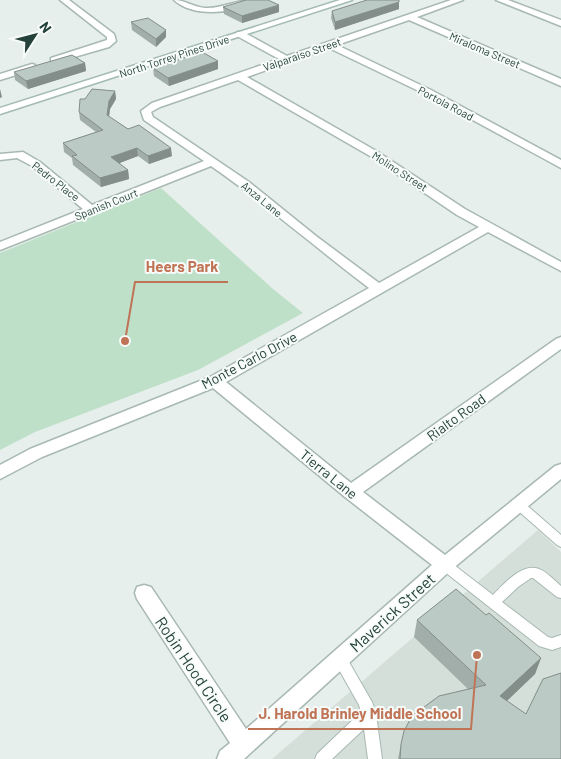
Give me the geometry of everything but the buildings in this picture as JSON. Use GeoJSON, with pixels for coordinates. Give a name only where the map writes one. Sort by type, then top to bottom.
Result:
{"type":"FeatureCollection","features":[{"type":"Feature","properties":{"kind":"street"},"geometry":{"type":"LineString","coordinates":[[0,76],[112,41],[111,36],[64,0]]}},
{"type":"Feature","properties":{"kind":"street"},"geometry":{"type":"LineString","coordinates":[[178,0],[193,9],[202,10],[213,10],[248,0]]}},
{"type":"Feature","properties":{"kind":"street","name":"North Torrey Pines Drive"},"geometry":{"type":"LineString","coordinates":[[0,111],[348,0]]}},
{"type":"Feature","properties":{"kind":"street","name":"Valparaiso Street"},"geometry":{"type":"LineString","coordinates":[[146,111],[156,105],[459,0]]}},
{"type":"Feature","properties":{"kind":"street"},"geometry":{"type":"LineString","coordinates":[[500,0],[561,23]]}},
{"type":"Feature","properties":{"kind":"street","name":"Miraloma Street"},"geometry":{"type":"LineString","coordinates":[[409,18],[561,83]]}},
{"type":"Feature","properties":{"kind":"street"},"geometry":{"type":"LineString","coordinates":[[240,34],[286,60]]}},
{"type":"Feature","properties":{"kind":"street","name":"Portola Road"},"geometry":{"type":"LineString","coordinates":[[329,45],[428,92],[561,165]]}},
{"type":"Feature","properties":{"kind":"street","name":"Molino Street"},"geometry":{"type":"LineString","coordinates":[[239,76],[342,134],[461,212],[561,268]]}},
{"type":"Feature","properties":{"kind":"street","name":"Anza Lane"},"geometry":{"type":"LineString","coordinates":[[146,111],[148,118],[245,184],[312,239],[378,289]]}},
{"type":"Feature","properties":{"kind":"street","name":"Pedro Place"},"geometry":{"type":"LineString","coordinates":[[0,157],[19,154],[36,164],[91,210]]}},
{"type":"Feature","properties":{"kind":"street","name":"Spanish Court"},"geometry":{"type":"LineString","coordinates":[[0,246],[212,162]]}},
{"type":"Feature","properties":{"kind":"street","name":"Monte Carlo Drive"},"geometry":{"type":"LineString","coordinates":[[0,472],[36,453],[215,381],[488,226]]}},
{"type":"Feature","properties":{"kind":"street","name":"Rialto Road"},"geometry":{"type":"LineString","coordinates":[[351,492],[561,342]]}},
{"type":"Feature","properties":{"kind":"street","name":"Tierra Lane"},"geometry":{"type":"LineString","coordinates":[[215,381],[351,492],[445,565]]}},
{"type":"Feature","properties":{"kind":"street","name":"Maverick Street"},"geometry":{"type":"LineString","coordinates":[[228,759],[445,565],[561,470]]}},
{"type":"Feature","properties":{"kind":"street","name":"Robin Hood Circle"},"geometry":{"type":"LineString","coordinates":[[144,593],[244,745]]}},
{"type":"Feature","properties":{"kind":"lane"},"geometry":{"type":"LineString","coordinates":[[519,505],[561,542]]}},
{"type":"Feature","properties":{"kind":"lane"},"geometry":{"type":"LineString","coordinates":[[445,565],[544,642],[552,644],[561,641]]}},
{"type":"Feature","properties":{"kind":"lane"},"geometry":{"type":"LineString","coordinates":[[493,603],[524,574],[531,571],[561,593]]}},
{"type":"Feature","properties":{"kind":"lane"},"geometry":{"type":"LineString","coordinates":[[340,659],[365,702],[369,714],[375,759]]}},
{"type":"Feature","properties":{"kind":"lane"},"geometry":{"type":"LineString","coordinates":[[322,759],[369,714]]}},
{"type":"Feature","properties":{"kind":"shaded area"},"geometry":{"type":"Polygon","coordinates":[[[538,530],[561,552],[561,759],[272,759],[538,530]]]}},
{"type":"Feature","properties":{"kind":"green space"},"geometry":{"type":"Polygon","coordinates":[[[161,188],[273,289],[303,313],[198,370],[35,432],[0,450],[0,253],[161,188]]]}},
{"type":"Feature","properties":{"kind":"place","name":"Heers Park"},"geometry":{"type":"Point","coordinates":[125,341]}},
{"type":"Feature","properties":{"kind":"place","name":"J. Harold Brinley Middle School"},"geometry":{"type":"Point","coordinates":[477,655]}}]}
